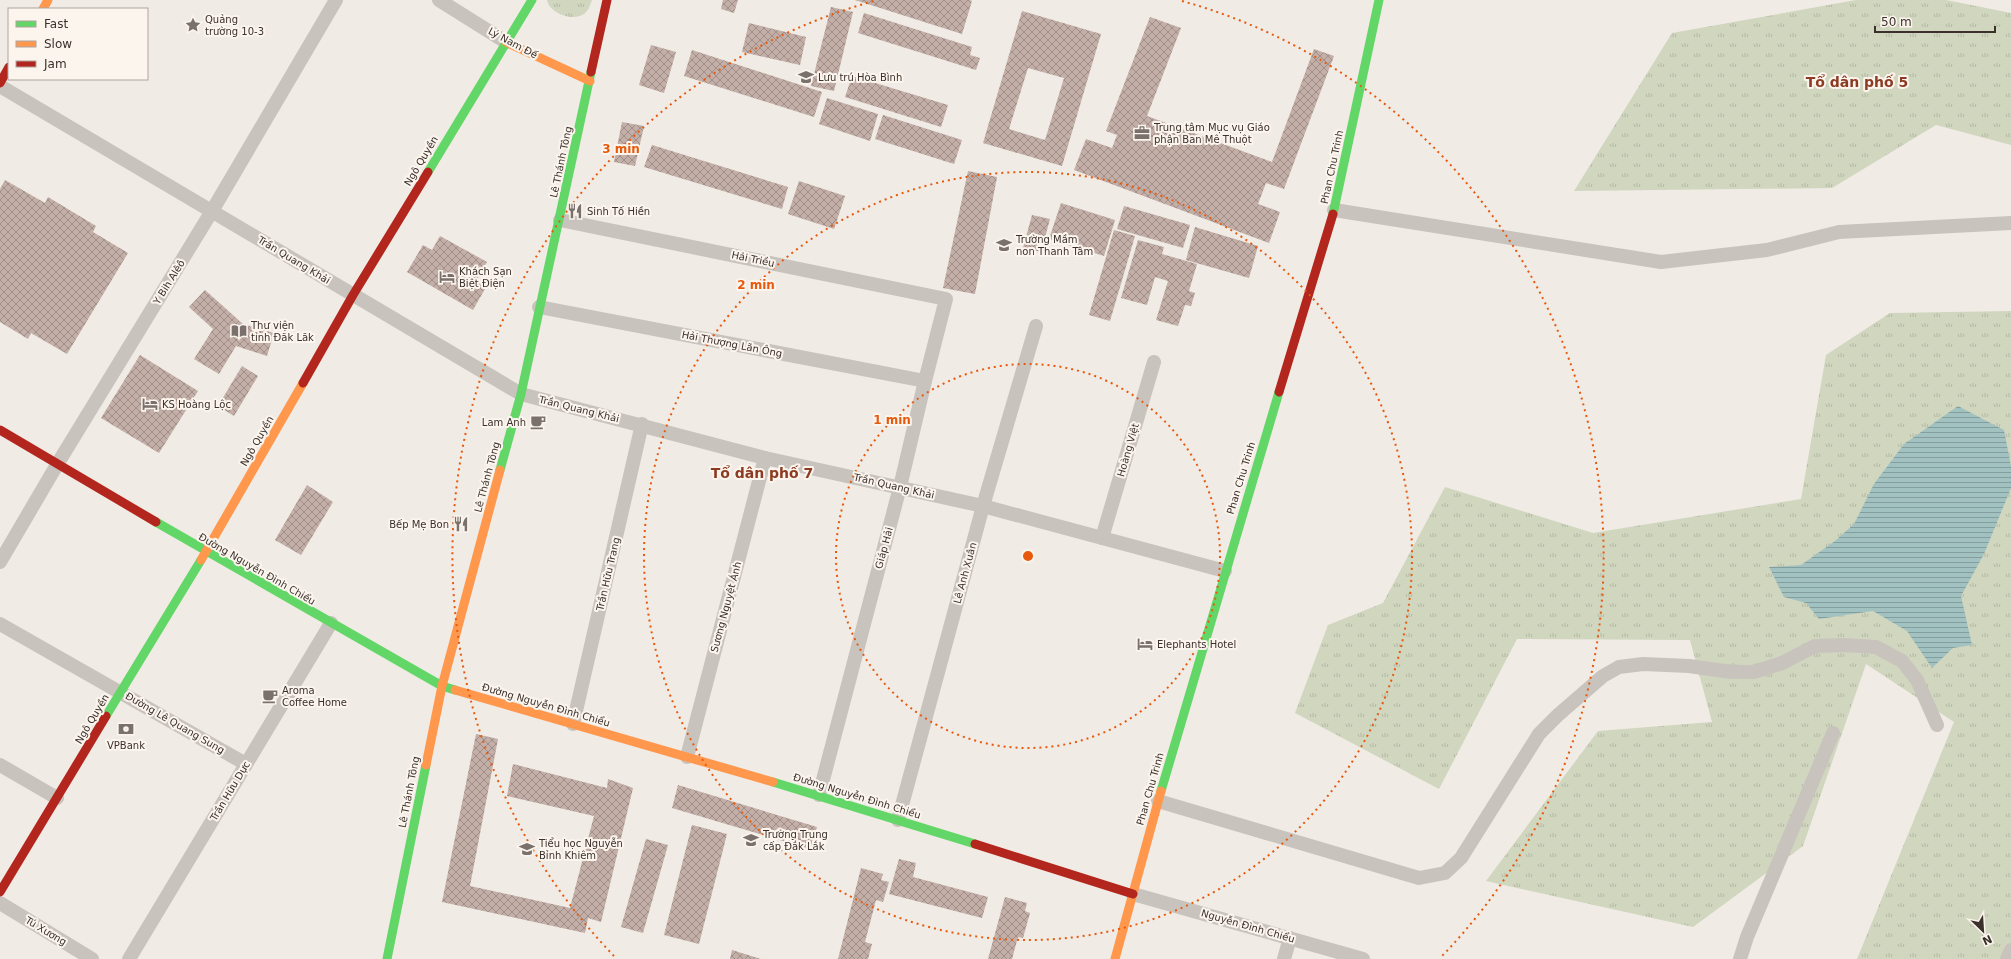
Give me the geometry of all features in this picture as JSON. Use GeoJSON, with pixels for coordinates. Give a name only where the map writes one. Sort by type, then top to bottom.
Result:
{"type":"FeatureCollection","features":[{"type":"Feature","properties":{"kind":"street","name":"Y Bih Alêô"},"geometry":{"type":"LineString","coordinates":[[0,562],[58,463],[212,211],[336,0]]}},
{"type":"Feature","properties":{"kind":"street","name":"Lý Nam Đế"},"geometry":{"type":"LineString","coordinates":[[438,0],[506,42],[590,82]]}},
{"type":"Feature","properties":{"kind":"street","name":"Ngô Quyền"},"geometry":{"type":"LineString","coordinates":[[0,892],[206,552],[353,295],[532,0]]}},
{"type":"Feature","properties":{"kind":"street","name":"Lê Thánh Tông"},"geometry":{"type":"LineString","coordinates":[[387,959],[442,686],[521,394],[607,0]]}},
{"type":"Feature","properties":{"kind":"street","name":"Phan Chu Trinh"},"geometry":{"type":"LineString","coordinates":[[1115,959],[1158,801],[1225,571],[1334,210],[1379,0]]}},
{"type":"Feature","properties":{"kind":"street"},"geometry":{"type":"LineString","coordinates":[[0,83],[8,69]]}},
{"type":"Feature","properties":{"kind":"street","name":"Trần Quang Khải"},"geometry":{"type":"LineString","coordinates":[[0,86],[521,394],[642,424],[765,458],[983,506],[1225,571]]}},
{"type":"Feature","properties":{"kind":"street"},"geometry":{"type":"LineString","coordinates":[[1334,210],[1661,262],[1767,250],[1839,232],[2011,223]]}},
{"type":"Feature","properties":{"kind":"street","name":"Hải Triều"},"geometry":{"type":"LineString","coordinates":[[560,220],[946,299]]}},
{"type":"Feature","properties":{"kind":"street","name":"Giáp Hải"},"geometry":{"type":"LineString","coordinates":[[819,796],[900,487],[946,299]]}},
{"type":"Feature","properties":{"kind":"street","name":"Hải Thượng Lãn Ông"},"geometry":{"type":"LineString","coordinates":[[539,307],[925,381]]}},
{"type":"Feature","properties":{"kind":"street","name":"Lê Anh Xuân"},"geometry":{"type":"LineString","coordinates":[[898,820],[983,506],[1036,326]]}},
{"type":"Feature","properties":{"kind":"street","name":"Hoàng Việt"},"geometry":{"type":"LineString","coordinates":[[1102,538],[1154,362]]}},
{"type":"Feature","properties":{"kind":"street","name":"Trần Hữu Trang"},"geometry":{"type":"LineString","coordinates":[[573,724],[642,424]]}},
{"type":"Feature","properties":{"kind":"street","name":"Đường Nguyễn Đình Chiểu"},"geometry":{"type":"LineString","coordinates":[[0,430],[206,552],[442,686],[819,796],[1133,894]]}},
{"type":"Feature","properties":{"kind":"street","name":"Sương Nguyệt Ánh"},"geometry":{"type":"LineString","coordinates":[[687,757],[765,458]]}},
{"type":"Feature","properties":{"kind":"street","name":"Trần Hữu Dực"},"geometry":{"type":"LineString","coordinates":[[129,959],[331,623]]}},
{"type":"Feature","properties":{"kind":"street","name":"Đường Lê Quang Sung"},"geometry":{"type":"LineString","coordinates":[[0,624],[246,764]]}},
{"type":"Feature","properties":{"kind":"street"},"geometry":{"type":"LineString","coordinates":[[1158,801],[1419,878],[1445,873],[1461,858],[1539,734],[1558,715],[1604,676],[1619,667],[1643,664],[1689,666],[1731,672],[1754,672],[1782,663],[1815,646],[1844,645],[1876,647],[1902,661],[1917,680],[1937,725]]}},
{"type":"Feature","properties":{"kind":"street"},"geometry":{"type":"LineString","coordinates":[[1740,959],[1747,938],[1833,733]]}},
{"type":"Feature","properties":{"kind":"street"},"geometry":{"type":"LineString","coordinates":[[0,765],[57,798]]}},
{"type":"Feature","properties":{"kind":"street","name":"Nguyễn Đình Chiểu"},"geometry":{"type":"LineString","coordinates":[[1133,894],[1362,959]]}},
{"type":"Feature","properties":{"kind":"street","name":"Tú Xương"},"geometry":{"type":"LineString","coordinates":[[0,903],[92,959]]}},
{"type":"Feature","properties":{"kind":"street"},"geometry":{"type":"LineString","coordinates":[[1284,959],[1290,938]]}},
{"type":"Feature","properties":{"kind":"street"},"geometry":{"type":"LineString","coordinates":[[2007,959],[2011,950]]}},
{"type":"Feature","properties":{"kind":"green space"},"geometry":{"type":"Polygon","coordinates":[[[547,0],[592,0],[584,14],[568,17],[552,9],[547,0]]]}},
{"type":"Feature","properties":{"kind":"green space"},"geometry":{"type":"Polygon","coordinates":[[[1856,0],[1946,0],[2011,13],[2011,145],[1936,125],[1832,188],[1574,191],[1672,33],[1856,0]]]}},
{"type":"Feature","properties":{"kind":"green space"},"geometry":{"type":"Polygon","coordinates":[[[2011,311],[2011,959],[1857,959],[1954,722],[1866,664],[1803,846],[1693,927],[1486,881],[1598,731],[1712,722],[1690,640],[1517,639],[1439,789],[1295,713],[1328,625],[1383,603],[1445,487],[1593,533],[1801,499],[1826,355],[1890,313],[2011,311]]]}},
{"type":"Feature","properties":{"kind":"water"},"geometry":{"type":"Polygon","coordinates":[[[1958,406],[2004,430],[2011,466],[2011,488],[1984,554],[1961,596],[1972,645],[1953,648],[1932,668],[1907,631],[1873,611],[1819,619],[1806,603],[1784,597],[1769,567],[1801,565],[1835,541],[1854,524],[1874,484],[1904,444],[1958,406]]]}},
{"type":"Feature","properties":{"kind":"building"},"geometry":{"type":"Polygon","coordinates":[[[723,0],[738,0],[734,13],[721,9],[723,0]]]}},
{"type":"Feature","properties":{"kind":"building"},"geometry":{"type":"Polygon","coordinates":[[[855,0],[970,0],[972,1],[962,34],[855,0]]]}},
{"type":"Feature","properties":{"kind":"building"},"geometry":{"type":"Polygon","coordinates":[[[831,7],[853,12],[834,91],[811,86],[831,7]]]}},
{"type":"Feature","properties":{"kind":"building"},"geometry":{"type":"Polygon","coordinates":[[[1022,11],[1101,34],[1062,166],[983,143],[1022,11]],[[1028,68],[1009,129],[1045,140],[1064,78],[1028,68]]]}},
{"type":"Feature","properties":{"kind":"building"},"geometry":{"type":"Polygon","coordinates":[[[864,13],[972,47],[970,55],[980,58],[976,70],[858,33],[864,13]]]}},
{"type":"Feature","properties":{"kind":"building"},"geometry":{"type":"Polygon","coordinates":[[[1150,17],[1181,28],[1147,116],[1272,162],[1314,49],[1334,56],[1284,189],[1266,183],[1258,204],[1280,212],[1269,243],[1074,170],[1086,139],[1112,148],[1117,135],[1106,131],[1150,17]]]}},
{"type":"Feature","properties":{"kind":"building"},"geometry":{"type":"Polygon","coordinates":[[[749,23],[806,37],[800,65],[742,52],[749,23]]]}},
{"type":"Feature","properties":{"kind":"building"},"geometry":{"type":"Polygon","coordinates":[[[651,45],[676,52],[664,93],[639,85],[651,45]]]}},
{"type":"Feature","properties":{"kind":"building"},"geometry":{"type":"Polygon","coordinates":[[[692,50],[822,92],[814,117],[684,76],[692,50]]]}},
{"type":"Feature","properties":{"kind":"building"},"geometry":{"type":"Polygon","coordinates":[[[852,76],[948,105],[941,127],[845,97],[852,76]]]}},
{"type":"Feature","properties":{"kind":"building"},"geometry":{"type":"Polygon","coordinates":[[[827,98],[878,114],[870,141],[819,124],[827,98]]]}},
{"type":"Feature","properties":{"kind":"building"},"geometry":{"type":"Polygon","coordinates":[[[883,115],[962,140],[954,164],[875,139],[883,115]]]}},
{"type":"Feature","properties":{"kind":"building"},"geometry":{"type":"Polygon","coordinates":[[[622,122],[644,126],[635,166],[614,162],[622,122]]]}},
{"type":"Feature","properties":{"kind":"building"},"geometry":{"type":"Polygon","coordinates":[[[652,145],[788,187],[782,209],[644,167],[652,145]]]}},
{"type":"Feature","properties":{"kind":"building"},"geometry":{"type":"Polygon","coordinates":[[[968,171],[997,177],[975,294],[943,288],[968,171]]]}},
{"type":"Feature","properties":{"kind":"building"},"geometry":{"type":"Polygon","coordinates":[[[5,180],[45,203],[48,197],[96,226],[93,232],[128,253],[67,354],[31,333],[28,339],[0,322],[0,189],[5,180]]]}},
{"type":"Feature","properties":{"kind":"building"},"geometry":{"type":"Polygon","coordinates":[[[799,181],[845,196],[834,229],[788,214],[799,181]]]}},
{"type":"Feature","properties":{"kind":"building"},"geometry":{"type":"Polygon","coordinates":[[[1061,203],[1115,220],[1104,256],[1049,239],[1061,203]]]}},
{"type":"Feature","properties":{"kind":"building"},"geometry":{"type":"Polygon","coordinates":[[[1124,206],[1190,225],[1183,248],[1117,229],[1124,206]]]}},
{"type":"Feature","properties":{"kind":"building"},"geometry":{"type":"Polygon","coordinates":[[[1032,215],[1050,219],[1041,252],[1023,248],[1032,215]]]}},
{"type":"Feature","properties":{"kind":"building"},"geometry":{"type":"Polygon","coordinates":[[[1195,227],[1258,246],[1249,278],[1186,260],[1195,227]]]}},
{"type":"Feature","properties":{"kind":"building"},"geometry":{"type":"Polygon","coordinates":[[[1114,230],[1135,236],[1110,321],[1089,315],[1114,230]]]}},
{"type":"Feature","properties":{"kind":"building","name":"Khách Sạn Biệt Điện"},"geometry":{"type":"Polygon","coordinates":[[[440,236],[487,262],[476,281],[486,287],[473,310],[407,272],[423,245],[432,250],[440,236]]]}},
{"type":"Feature","properties":{"kind":"building"},"geometry":{"type":"Polygon","coordinates":[[[1138,240],[1164,247],[1162,254],[1197,264],[1189,291],[1195,293],[1191,306],[1185,305],[1178,326],[1156,320],[1168,281],[1155,277],[1147,305],[1121,298],[1138,240]]]}},
{"type":"Feature","properties":{"kind":"building","name":"Thư viện tỉnh Đăk Lăk"},"geometry":{"type":"Polygon","coordinates":[[[205,290],[243,324],[274,333],[267,356],[236,346],[219,374],[194,359],[213,329],[189,307],[205,290]]]}},
{"type":"Feature","properties":{"kind":"building","name":"KS Hoàng Lộc"},"geometry":{"type":"Polygon","coordinates":[[[140,355],[198,391],[159,453],[101,418],[140,355]]]}},
{"type":"Feature","properties":{"kind":"building"},"geometry":{"type":"Polygon","coordinates":[[[242,366],[258,376],[234,416],[218,406],[242,366]]]}},
{"type":"Feature","properties":{"kind":"building"},"geometry":{"type":"Polygon","coordinates":[[[307,485],[333,502],[301,555],[275,540],[307,485]]]}},
{"type":"Feature","properties":{"kind":"building"},"geometry":{"type":"Polygon","coordinates":[[[476,734],[498,739],[470,886],[570,908],[594,816],[507,796],[513,764],[607,788],[608,779],[633,788],[601,922],[588,918],[585,933],[442,902],[476,734]]]}},
{"type":"Feature","properties":{"kind":"building"},"geometry":{"type":"Polygon","coordinates":[[[678,785],[817,827],[810,849],[672,808],[678,785]]]}},
{"type":"Feature","properties":{"kind":"building"},"geometry":{"type":"Polygon","coordinates":[[[692,825],[727,834],[699,944],[664,935],[692,825]]]}},
{"type":"Feature","properties":{"kind":"building"},"geometry":{"type":"Polygon","coordinates":[[[646,839],[668,845],[643,933],[621,927],[646,839]]]}},
{"type":"Feature","properties":{"kind":"building"},"geometry":{"type":"Polygon","coordinates":[[[899,859],[916,863],[913,877],[988,897],[982,918],[889,894],[899,859]]]}},
{"type":"Feature","properties":{"kind":"building"},"geometry":{"type":"Polygon","coordinates":[[[861,868],[883,874],[881,880],[889,882],[883,902],[876,900],[865,942],[872,944],[868,959],[838,959],[861,868]]]}},
{"type":"Feature","properties":{"kind":"building"},"geometry":{"type":"Polygon","coordinates":[[[1005,897],[1027,903],[1025,911],[1030,913],[1023,938],[1018,937],[1012,959],[988,959],[1005,897]]]}},
{"type":"Feature","properties":{"kind":"building"},"geometry":{"type":"Polygon","coordinates":[[[732,950],[761,959],[730,959],[732,950]]]}},
{"type":"Feature","properties":{"kind":"traffic: fast"},"geometry":{"type":"LineString","coordinates":[[428,172],[532,0]]}},
{"type":"Feature","properties":{"kind":"traffic: fast"},"geometry":{"type":"LineString","coordinates":[[1333,214],[1379,0]]}},
{"type":"Feature","properties":{"kind":"traffic: fast"},"geometry":{"type":"LineString","coordinates":[[500,470],[521,394],[591,72]]}},
{"type":"Feature","properties":{"kind":"traffic: fast"},"geometry":{"type":"LineString","coordinates":[[1161,791],[1279,392]]}},
{"type":"Feature","properties":{"kind":"traffic: fast"},"geometry":{"type":"LineString","coordinates":[[156,522],[442,686],[455,690]]}},
{"type":"Feature","properties":{"kind":"traffic: fast"},"geometry":{"type":"LineString","coordinates":[[106,716],[201,560]]}},
{"type":"Feature","properties":{"kind":"traffic: fast"},"geometry":{"type":"LineString","coordinates":[[387,959],[426,765]]}},
{"type":"Feature","properties":{"kind":"traffic: fast"},"geometry":{"type":"LineString","coordinates":[[773,782],[975,844]]}},
{"type":"Feature","properties":{"kind":"traffic: slow"},"geometry":{"type":"LineString","coordinates":[[44,8],[48,0]]}},
{"type":"Feature","properties":{"kind":"traffic: slow"},"geometry":{"type":"LineString","coordinates":[[506,42],[590,81]]}},
{"type":"Feature","properties":{"kind":"traffic: slow"},"geometry":{"type":"LineString","coordinates":[[201,560],[303,383]]}},
{"type":"Feature","properties":{"kind":"traffic: slow"},"geometry":{"type":"LineString","coordinates":[[426,765],[442,686],[500,470]]}},
{"type":"Feature","properties":{"kind":"traffic: slow"},"geometry":{"type":"LineString","coordinates":[[455,690],[773,782]]}},
{"type":"Feature","properties":{"kind":"traffic: slow"},"geometry":{"type":"LineString","coordinates":[[1115,959],[1161,791]]}},
{"type":"Feature","properties":{"kind":"traffic: jam"},"geometry":{"type":"LineString","coordinates":[[591,72],[607,0]]}},
{"type":"Feature","properties":{"kind":"traffic: jam"},"geometry":{"type":"LineString","coordinates":[[0,83],[8,69]]}},
{"type":"Feature","properties":{"kind":"traffic: jam"},"geometry":{"type":"LineString","coordinates":[[303,383],[353,295],[428,172]]}},
{"type":"Feature","properties":{"kind":"traffic: jam"},"geometry":{"type":"LineString","coordinates":[[1279,392],[1333,214]]}},
{"type":"Feature","properties":{"kind":"traffic: jam"},"geometry":{"type":"LineString","coordinates":[[0,430],[156,522]]}},
{"type":"Feature","properties":{"kind":"traffic: jam"},"geometry":{"type":"LineString","coordinates":[[0,892],[106,716]]}},
{"type":"Feature","properties":{"kind":"traffic: jam"},"geometry":{"type":"LineString","coordinates":[[975,844],[1133,894]]}},
{"type":"Feature","properties":{"kind":"place","name":"Quảng trường 10-3"},"geometry":{"type":"Point","coordinates":[193,25]}},
{"type":"Feature","properties":{"kind":"place","name":"Lưu trú Hòa Bình"},"geometry":{"type":"Point","coordinates":[806,77]}},
{"type":"Feature","properties":{"kind":"place","name":"Trung tâm Mục vụ Giáo phận Ban Mê Thuột"},"geometry":{"type":"Point","coordinates":[1142,133]}},
{"type":"Feature","properties":{"kind":"place","name":"Sinh Tố Hiền"},"geometry":{"type":"Point","coordinates":[575,211]}},
{"type":"Feature","properties":{"kind":"place","name":"Trường Mầm non Thanh Tâm"},"geometry":{"type":"Point","coordinates":[1004,245]}},
{"type":"Feature","properties":{"kind":"place","name":"Khách Sạn Biệt Điện"},"geometry":{"type":"Point","coordinates":[447,277]}},
{"type":"Feature","properties":{"kind":"place","name":"Thư viện tỉnh Đăk Lăk"},"geometry":{"type":"Point","coordinates":[239,331]}},
{"type":"Feature","properties":{"kind":"place","name":"KS Hoàng Lộc"},"geometry":{"type":"Point","coordinates":[150,404]}},
{"type":"Feature","properties":{"kind":"place","name":"Lam Anh"},"geometry":{"type":"Point","coordinates":[538,422]}},
{"type":"Feature","properties":{"kind":"place","name":"Bếp Mẹ Bon"},"geometry":{"type":"Point","coordinates":[461,524]}},
{"type":"Feature","properties":{"kind":"place","name":"Elephants Hotel"},"geometry":{"type":"Point","coordinates":[1145,644]}},
{"type":"Feature","properties":{"kind":"place","name":"Aroma Coffee Home"},"geometry":{"type":"Point","coordinates":[270,696]}},
{"type":"Feature","properties":{"kind":"place","name":"VPBank"},"geometry":{"type":"Point","coordinates":[126,729]}},
{"type":"Feature","properties":{"kind":"place","name":"Trường Trung cấp Đắk Lắk"},"geometry":{"type":"Point","coordinates":[751,840]}},
{"type":"Feature","properties":{"kind":"place","name":"Tiểu học Nguyễn Bỉnh Khiêm"},"geometry":{"type":"Point","coordinates":[527,849]}},
{"type":"Feature","properties":{"kind":"district","name":"Tổ dân phố 5"},"geometry":{"type":"Point","coordinates":[1857,82]}},
{"type":"Feature","properties":{"kind":"district","name":"Tổ dân phố 7"},"geometry":{"type":"Point","coordinates":[762,473]}}]}
